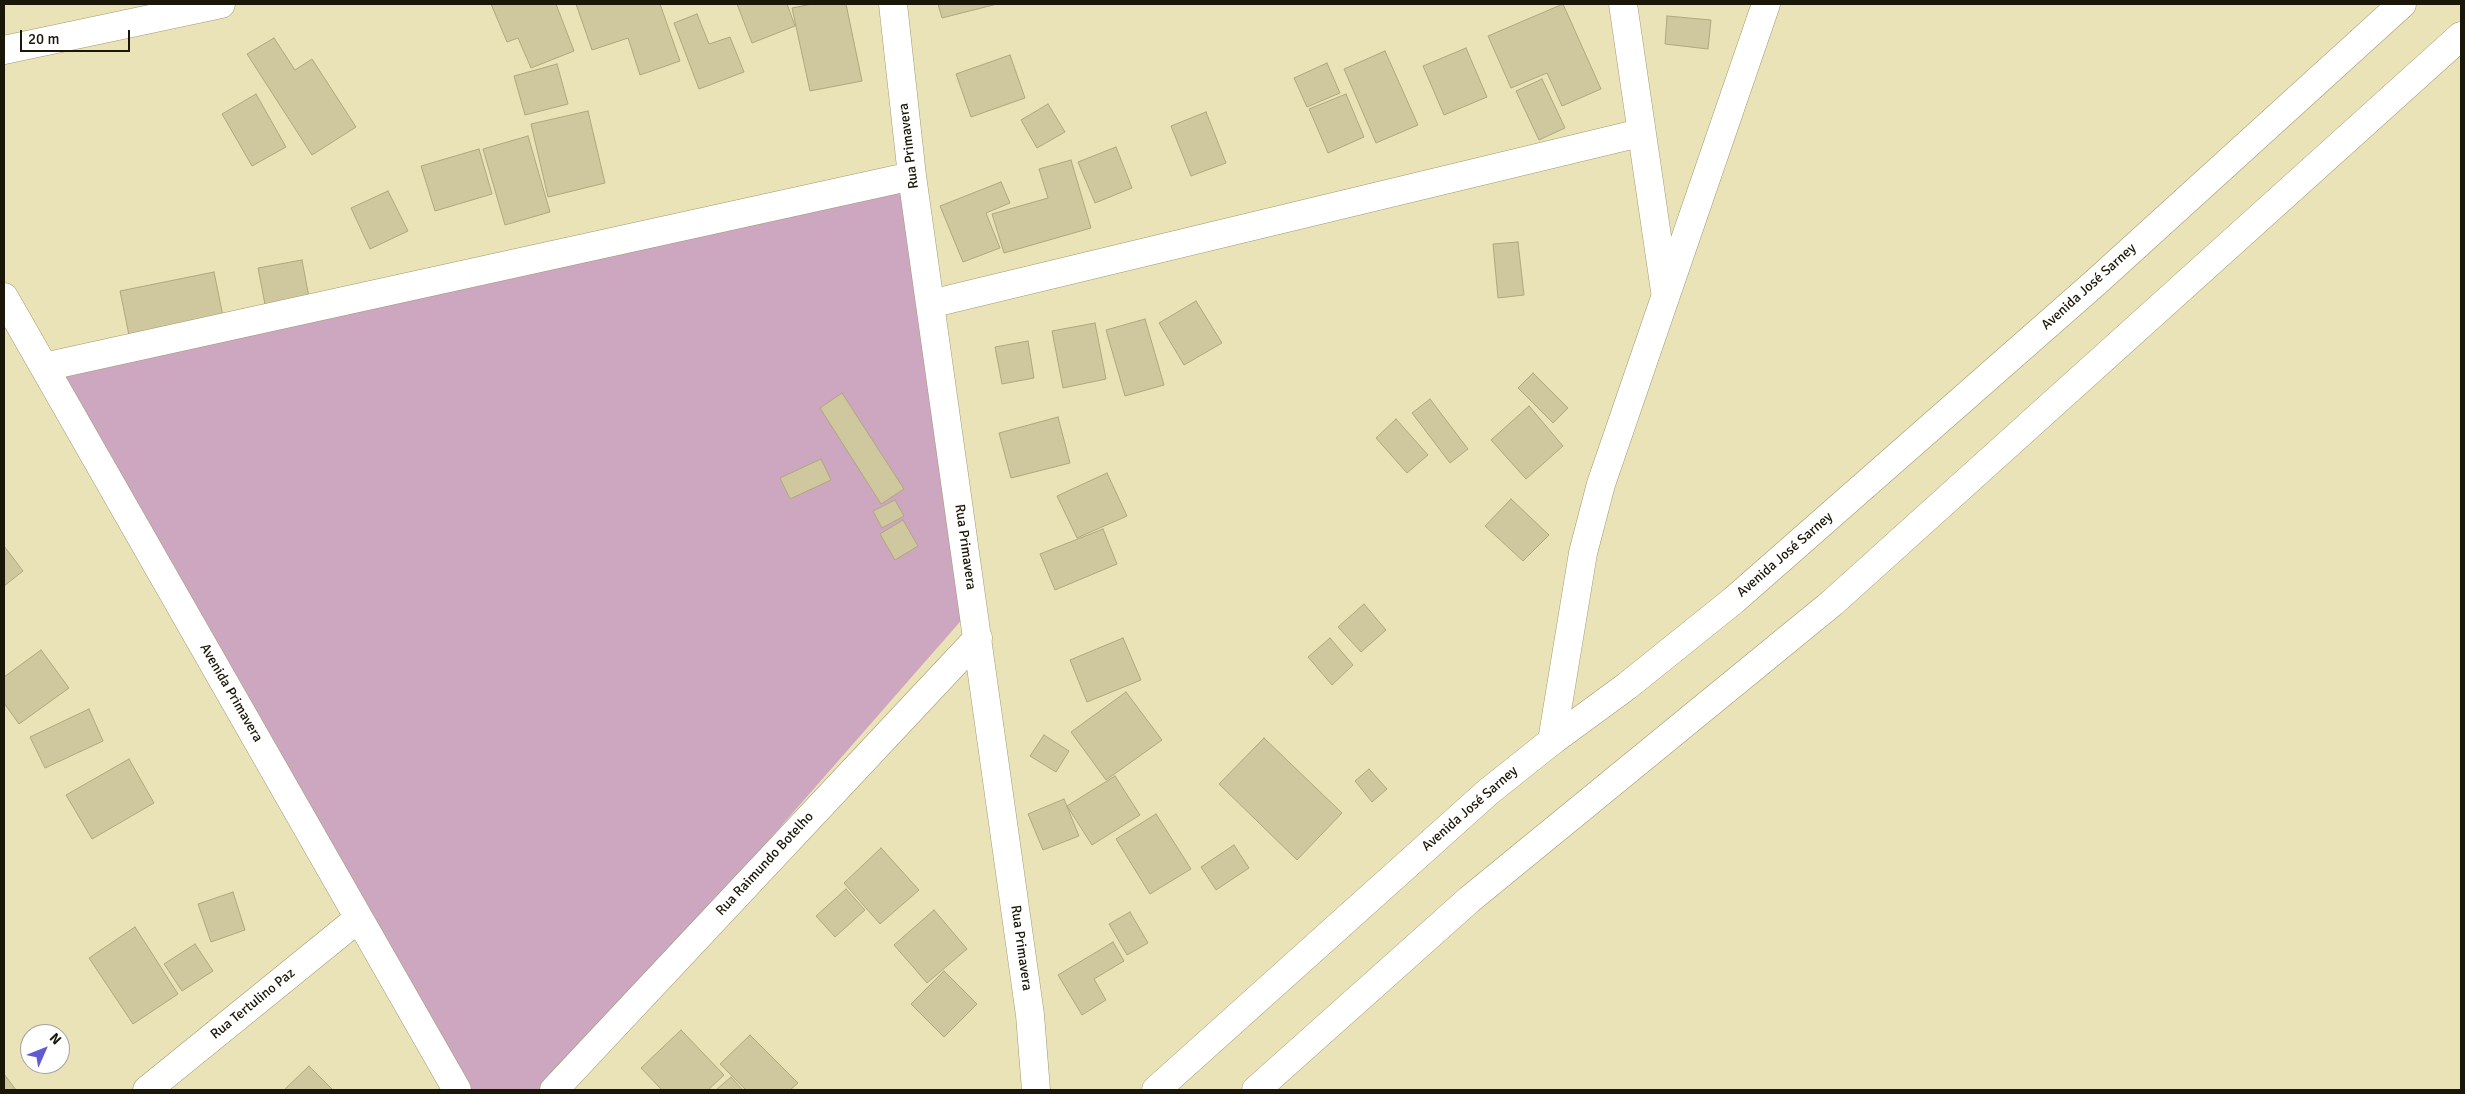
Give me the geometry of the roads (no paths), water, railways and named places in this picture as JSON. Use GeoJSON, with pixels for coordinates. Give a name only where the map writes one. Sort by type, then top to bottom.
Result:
{"type":"FeatureCollection","features":[{"type":"Feature","properties":{"kind":"street"},"geometry":{"type":"LineString","coordinates":[[4,50],[221,4]]}},
{"type":"Feature","properties":{"kind":"street","name":"Rua Primavera"},"geometry":{"type":"LineString","coordinates":[[894,4],[912,176],[1030,1015],[1036,1090]]}},
{"type":"Feature","properties":{"kind":"street"},"geometry":{"type":"LineString","coordinates":[[1622,4],[1665,295]]}},
{"type":"Feature","properties":{"kind":"street"},"geometry":{"type":"LineString","coordinates":[[1552,741],[1583,553],[1601,484],[1766,4]]}},
{"type":"Feature","properties":{"kind":"street","name":"Avenida José Sarney"},"geometry":{"type":"LineString","coordinates":[[1156,1090],[1488,792],[1552,741],[1627,686],[1741,594],[2095,283],[2402,4]]}},
{"type":"Feature","properties":{"kind":"street"},"geometry":{"type":"LineString","coordinates":[[1256,1090],[1470,899],[1832,603],[2461,36]]}},
{"type":"Feature","properties":{"kind":"street"},"geometry":{"type":"LineString","coordinates":[[930,304],[1640,133]]}},
{"type":"Feature","properties":{"kind":"street"},"geometry":{"type":"LineString","coordinates":[[44,367],[912,176]]}},
{"type":"Feature","properties":{"kind":"street","name":"Avenida Primavera"},"geometry":{"type":"LineString","coordinates":[[4,296],[458,1090]]}},
{"type":"Feature","properties":{"kind":"street","name":"Rua Raimundo Botelho"},"geometry":{"type":"LineString","coordinates":[[554,1090],[978,638]]}},
{"type":"Feature","properties":{"kind":"street","name":"Rua Tertulino Paz"},"geometry":{"type":"LineString","coordinates":[[147,1090],[359,918]]}}]}
